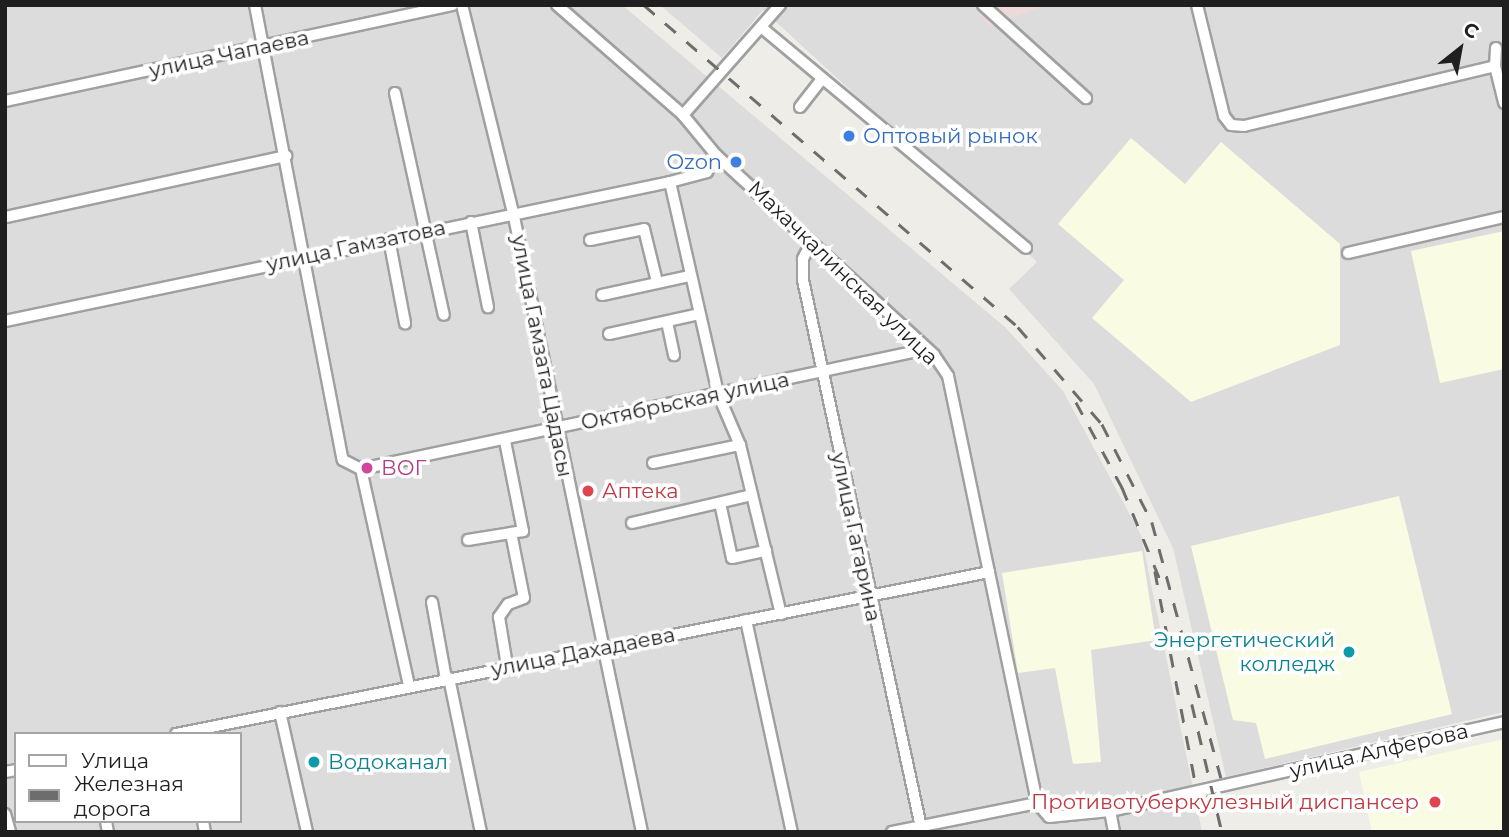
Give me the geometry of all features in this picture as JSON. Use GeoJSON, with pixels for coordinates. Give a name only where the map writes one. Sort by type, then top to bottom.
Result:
{"type":"FeatureCollection","features":[{"type":"Feature","properties":{"kind":"street"},"geometry":{"type":"LineString","coordinates":[[255,5],[306,257],[343,460],[361,469],[409,685]]}},
{"type":"Feature","properties":{"kind":"street","name":"улица Чапаева"},"geometry":{"type":"LineString","coordinates":[[5,101],[453,5]]}},
{"type":"Feature","properties":{"kind":"street","name":"улица Гамзата Цадасы"},"geometry":{"type":"LineString","coordinates":[[462,5],[513,212],[601,647],[642,832]]}},
{"type":"Feature","properties":{"kind":"street","name":"Махачкалинская улица"},"geometry":{"type":"LineString","coordinates":[[557,5],[683,115],[716,155],[927,349],[953,385],[1037,803],[1049,817]]}},
{"type":"Feature","properties":{"kind":"street"},"geometry":{"type":"LineString","coordinates":[[683,115],[780,5]]}},
{"type":"Feature","properties":{"kind":"street"},"geometry":{"type":"LineString","coordinates":[[983,5],[1086,98]]}},
{"type":"Feature","properties":{"kind":"street"},"geometry":{"type":"LineString","coordinates":[[1197,5],[1224,117],[1231,125],[1244,126],[1495,66]]}},
{"type":"Feature","properties":{"kind":"street"},"geometry":{"type":"LineString","coordinates":[[761,27],[1026,248]]}},
{"type":"Feature","properties":{"kind":"street"},"geometry":{"type":"LineString","coordinates":[[1496,48],[1495,66],[1504,103]]}},
{"type":"Feature","properties":{"kind":"street"},"geometry":{"type":"LineString","coordinates":[[800,107],[822,79]]}},
{"type":"Feature","properties":{"kind":"street"},"geometry":{"type":"LineString","coordinates":[[395,93],[428,230],[444,315]]}},
{"type":"Feature","properties":{"kind":"street","name":"улица Гамзатова"},"geometry":{"type":"LineString","coordinates":[[5,321],[513,212],[670,182],[707,172],[715,165],[716,155]]}},
{"type":"Feature","properties":{"kind":"street"},"geometry":{"type":"LineString","coordinates":[[6,217],[286,156]]}},
{"type":"Feature","properties":{"kind":"street"},"geometry":{"type":"LineString","coordinates":[[670,182],[718,394],[740,445],[781,614]]}},
{"type":"Feature","properties":{"kind":"street"},"geometry":{"type":"LineString","coordinates":[[1348,253],[1504,217]]}},
{"type":"Feature","properties":{"kind":"street"},"geometry":{"type":"LineString","coordinates":[[471,222],[488,307]]}},
{"type":"Feature","properties":{"kind":"street"},"geometry":{"type":"LineString","coordinates":[[590,240],[644,229],[657,282]]}},
{"type":"Feature","properties":{"kind":"street"},"geometry":{"type":"LineString","coordinates":[[389,239],[405,323]]}},
{"type":"Feature","properties":{"kind":"street","name":"улица Гагарина"},"geometry":{"type":"LineString","coordinates":[[811,243],[802,272],[867,596],[921,829]]}},
{"type":"Feature","properties":{"kind":"street"},"geometry":{"type":"LineString","coordinates":[[602,295],[690,276]]}},
{"type":"Feature","properties":{"kind":"street"},"geometry":{"type":"LineString","coordinates":[[610,334],[699,314]]}},
{"type":"Feature","properties":{"kind":"street"},"geometry":{"type":"LineString","coordinates":[[667,322],[674,355]]}},
{"type":"Feature","properties":{"kind":"street","name":"Октябрьская улица"},"geometry":{"type":"LineString","coordinates":[[361,469],[505,441],[927,349]]}},
{"type":"Feature","properties":{"kind":"street"},"geometry":{"type":"LineString","coordinates":[[468,540],[523,531],[505,441]]}},
{"type":"Feature","properties":{"kind":"street"},"geometry":{"type":"LineString","coordinates":[[653,463],[740,445]]}},
{"type":"Feature","properties":{"kind":"street"},"geometry":{"type":"LineString","coordinates":[[632,523],[752,495]]}},
{"type":"Feature","properties":{"kind":"street"},"geometry":{"type":"LineString","coordinates":[[720,503],[732,558],[766,551]]}},
{"type":"Feature","properties":{"kind":"street"},"geometry":{"type":"LineString","coordinates":[[507,666],[499,617],[508,604],[524,598],[511,533]]}},
{"type":"Feature","properties":{"kind":"street","name":"улица Дахадаева"},"geometry":{"type":"LineString","coordinates":[[186,732],[409,685],[989,572]]}},
{"type":"Feature","properties":{"kind":"street"},"geometry":{"type":"LineString","coordinates":[[432,602],[481,832]]}},
{"type":"Feature","properties":{"kind":"street"},"geometry":{"type":"LineString","coordinates":[[746,620],[792,832]]}},
{"type":"Feature","properties":{"kind":"street"},"geometry":{"type":"LineString","coordinates":[[280,712],[307,832]]}},
{"type":"Feature","properties":{"kind":"street","name":"улица Алферова"},"geometry":{"type":"LineString","coordinates":[[1049,817],[1110,811],[1504,722]]}},
{"type":"Feature","properties":{"kind":"street"},"geometry":{"type":"LineString","coordinates":[[891,832],[921,829],[1037,803]]}},
{"type":"Feature","properties":{"kind":"street"},"geometry":{"type":"LineString","coordinates":[[1110,811],[1114,832]]}},
{"type":"Feature","properties":{"kind":"street"},"geometry":{"type":"LineString","coordinates":[[5,814],[9,832]]}},
{"type":"Feature","properties":{"kind":"shaded area"},"geometry":{"type":"Polygon","coordinates":[[[5,5],[622,5],[1006,328],[1063,391],[1141,535],[1202,832],[5,832],[5,5]]]}},
{"type":"Feature","properties":{"kind":"shaded area"},"geometry":{"type":"Polygon","coordinates":[[[660,5],[1504,5],[1504,712],[1226,777],[1173,548],[1094,384],[1009,289],[1037,262],[763,10],[722,58],[660,5]]]}},
{"type":"Feature","properties":{"kind":"shaded area"},"geometry":{"type":"Polygon","coordinates":[[[971,5],[1046,5],[989,26],[971,5]]]}},
{"type":"Feature","properties":{"kind":"shaded area"},"geometry":{"type":"Polygon","coordinates":[[[1131,138],[1185,184],[1221,142],[1340,244],[1340,345],[1191,402],[1092,318],[1124,280],[1058,224],[1131,138]]]}},
{"type":"Feature","properties":{"kind":"shaded area"},"geometry":{"type":"Polygon","coordinates":[[[1504,231],[1504,369],[1440,383],[1411,251],[1504,231]]]}},
{"type":"Feature","properties":{"kind":"shaded area"},"geometry":{"type":"Polygon","coordinates":[[[1399,496],[1452,714],[1265,759],[1256,723],[1233,720],[1191,546],[1399,496]]]}},
{"type":"Feature","properties":{"kind":"shaded area"},"geometry":{"type":"Polygon","coordinates":[[[1142,551],[1156,640],[1091,650],[1101,762],[1073,764],[1055,668],[1018,673],[1002,573],[1142,551]]]}},
{"type":"Feature","properties":{"kind":"shaded area","name":"Противотуберкулезный диспансер"},"geometry":{"type":"Polygon","coordinates":[[[1504,739],[1504,832],[1372,832],[1359,772],[1504,739]]]}},
{"type":"Feature","properties":{"kind":"railway"},"geometry":{"type":"LineString","coordinates":[[644,5],[1018,327],[1102,424],[1152,522],[1221,778]]}},
{"type":"Feature","properties":{"kind":"railway"},"geometry":{"type":"LineString","coordinates":[[1076,402],[1122,487],[1160,579]]}},
{"type":"Feature","properties":{"kind":"railway"},"geometry":{"type":"LineString","coordinates":[[1155,571],[1195,781]]}},
{"type":"Feature","properties":{"kind":"railway"},"geometry":{"type":"LineString","coordinates":[[1192,704],[1222,832]]}},
{"type":"Feature","properties":{"kind":"place","name":"Оптовый рынок"},"geometry":{"type":"Point","coordinates":[849,136]}},
{"type":"Feature","properties":{"kind":"place","name":"Ozon"},"geometry":{"type":"Point","coordinates":[736,162]}},
{"type":"Feature","properties":{"kind":"place","name":"ВОГ"},"geometry":{"type":"Point","coordinates":[367,468]}},
{"type":"Feature","properties":{"kind":"place","name":"Аптека"},"geometry":{"type":"Point","coordinates":[588,491]}},
{"type":"Feature","properties":{"kind":"place","name":"Энергетический колледж"},"geometry":{"type":"Point","coordinates":[1349,652]}},
{"type":"Feature","properties":{"kind":"place","name":"Водоканал"},"geometry":{"type":"Point","coordinates":[314,762]}},
{"type":"Feature","properties":{"kind":"place","name":"Противотуберкулезный диспансер"},"geometry":{"type":"Point","coordinates":[1435,802]}}]}
